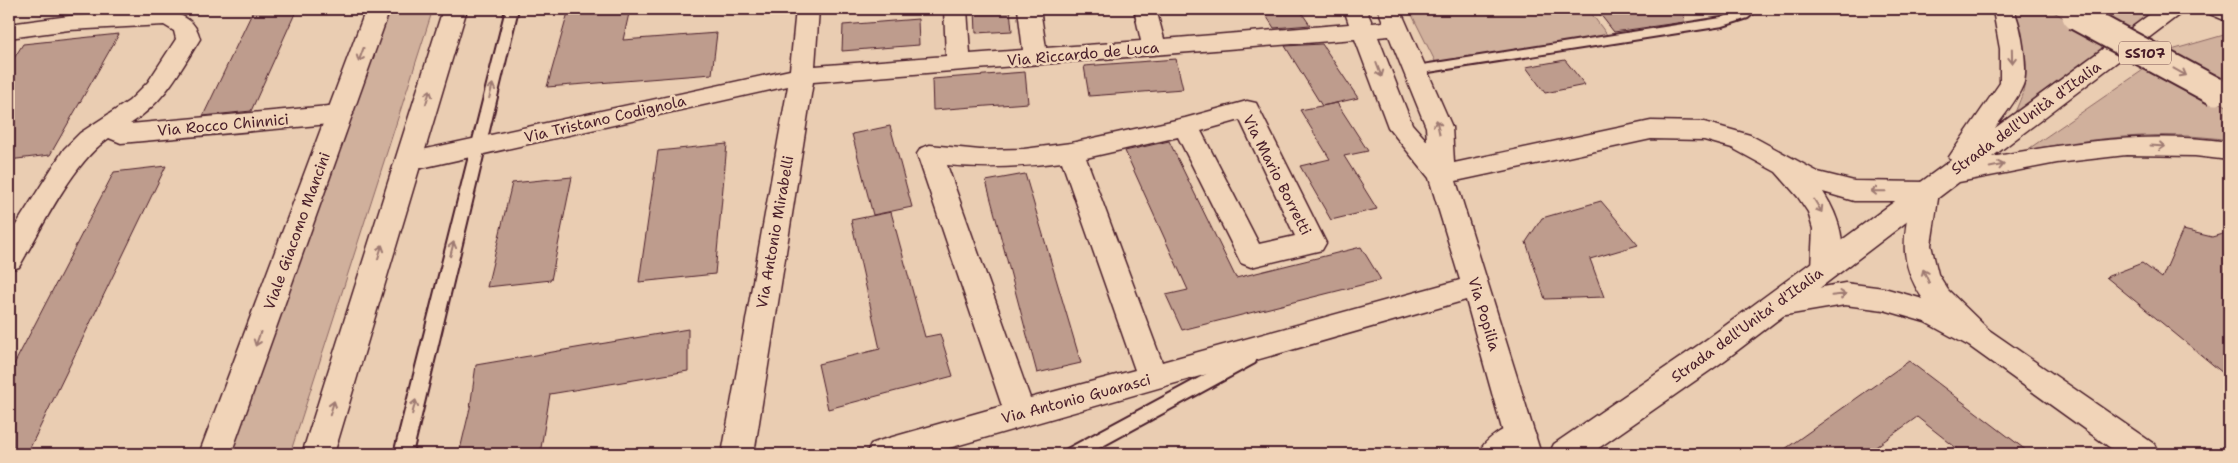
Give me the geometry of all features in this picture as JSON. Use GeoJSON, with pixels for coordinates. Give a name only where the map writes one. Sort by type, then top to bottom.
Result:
{"type":"FeatureCollection","features":[{"type":"Feature","properties":{"kind":"street","name":"Viale Giacomo Mancini"},"geometry":{"type":"LineString","coordinates":[[216,454],[378,9]]}},
{"type":"Feature","properties":{"kind":"street"},"geometry":{"type":"LineString","coordinates":[[318,454],[455,9]]}},
{"type":"Feature","properties":{"kind":"street","name":"Via Antonio Mirabelli"},"geometry":{"type":"LineString","coordinates":[[738,454],[802,75],[808,9]]}},
{"type":"Feature","properties":{"kind":"street"},"geometry":{"type":"LineString","coordinates":[[954,9],[959,64]]}},
{"type":"Feature","properties":{"kind":"street"},"geometry":{"type":"LineString","coordinates":[[1029,9],[1036,58]]}},
{"type":"Feature","properties":{"kind":"street"},"geometry":{"type":"LineString","coordinates":[[1145,9],[1155,48]]}},
{"type":"Feature","properties":{"kind":"street","name":"Via Popilia"},"geometry":{"type":"LineString","coordinates":[[1355,9],[1401,127],[1441,175]]}},
{"type":"Feature","properties":{"kind":"street"},"geometry":{"type":"LineString","coordinates":[[1950,175],[2012,84],[2012,49],[2006,16],[2001,9]]}},
{"type":"Feature","properties":{"kind":"street","name":"Strada dell'Unità d'Italia"},"geometry":{"type":"LineString","coordinates":[[1926,192],[2172,9]]}},
{"type":"Feature","properties":{"kind":"street"},"geometry":{"type":"LineString","coordinates":[[2218,9],[2229,15]]}},
{"type":"Feature","properties":{"kind":"street","name":"SS107"},"geometry":{"type":"LineString","coordinates":[[2071,12],[2222,95]]}},
{"type":"Feature","properties":{"kind":"street"},"geometry":{"type":"LineString","coordinates":[[9,31],[70,23],[166,18],[180,22],[192,20],[188,39],[156,88],[138,107],[89,139],[73,155],[9,258]]}},
{"type":"Feature","properties":{"kind":"street","name":"Via Riccardo de Luca"},"geometry":{"type":"LineString","coordinates":[[802,75],[1364,31],[1394,19]]}},
{"type":"Feature","properties":{"kind":"street","name":"Via Popilia"},"geometry":{"type":"LineString","coordinates":[[1394,19],[1439,127],[1441,175],[1523,445]]}},
{"type":"Feature","properties":{"kind":"street","name":"Via Tristano Codignola"},"geometry":{"type":"LineString","coordinates":[[408,162],[802,75]]}},
{"type":"Feature","properties":{"kind":"street","name":"Via Mario Borretti"},"geometry":{"type":"LineString","coordinates":[[1020,414],[930,154],[980,159],[1024,158],[1071,152],[1186,127],[1247,109],[1312,242],[1251,256],[1186,127]]}},
{"type":"Feature","properties":{"kind":"street","name":"Via Rocco Chinnici"},"geometry":{"type":"LineString","coordinates":[[110,125],[121,134],[340,114]]}},
{"type":"Feature","properties":{"kind":"street"},"geometry":{"type":"LineString","coordinates":[[1441,175],[1651,130],[1704,131],[1741,141],[1810,179],[1854,191],[1926,192],[1917,244],[1924,274],[1942,304],[1979,338]]}},
{"type":"Feature","properties":{"kind":"street"},"geometry":{"type":"LineString","coordinates":[[1950,175],[2066,153],[2149,145],[2229,151]]}},
{"type":"Feature","properties":{"kind":"street"},"geometry":{"type":"LineString","coordinates":[[1071,152],[1153,378]]}},
{"type":"Feature","properties":{"kind":"street"},"geometry":{"type":"LineString","coordinates":[[1773,158],[1806,187],[1822,213],[1828,230],[1825,268]]}},
{"type":"Feature","properties":{"kind":"street","name":"Strada dell'Unita' d'Italia"},"geometry":{"type":"LineString","coordinates":[[1565,454],[1714,351],[1926,192]]}},
{"type":"Feature","properties":{"kind":"street","name":"Via Antonio Guarasci"},"geometry":{"type":"LineString","coordinates":[[882,454],[1020,414],[1270,346],[1476,286]]}},
{"type":"Feature","properties":{"kind":"street"},"geometry":{"type":"LineString","coordinates":[[1774,306],[1845,294],[1884,299],[1934,313],[1979,338],[2143,454]]}},
{"type":"Feature","properties":{"kind":"street"},"geometry":{"type":"LineString","coordinates":[[1494,454],[1523,445]]}},
{"type":"Feature","properties":{"kind":"lane"},"geometry":{"type":"LineString","coordinates":[[403,454],[512,9]]}},
{"type":"Feature","properties":{"kind":"lane"},"geometry":{"type":"LineString","coordinates":[[1416,70],[1723,22],[1744,15],[1752,9]]}},
{"type":"Feature","properties":{"kind":"lane","name":"Via Antonio Guarasci"},"geometry":{"type":"LineString","coordinates":[[1073,454],[1270,346]]}},
{"type":"Feature","properties":{"kind":"shaded area"},"geometry":{"type":"Polygon","coordinates":[[[387,9],[433,9],[290,454],[225,454],[387,9]]]}},
{"type":"Feature","properties":{"kind":"shaded area"},"geometry":{"type":"Polygon","coordinates":[[[1409,9],[1588,9],[1608,36],[1436,63],[1409,9]]]}},
{"type":"Feature","properties":{"kind":"shaded area"},"geometry":{"type":"Polygon","coordinates":[[[2009,9],[2049,9],[2112,47],[2015,113],[2022,96],[2025,67],[2019,37],[2009,9]]]}},
{"type":"Feature","properties":{"kind":"shaded area"},"geometry":{"type":"Polygon","coordinates":[[[2091,9],[2149,9],[2147,20],[2134,33],[2091,9]]]}},
{"type":"Feature","properties":{"kind":"shaded area"},"geometry":{"type":"Polygon","coordinates":[[[2229,34],[2229,84],[2168,51],[2224,35],[2229,34]]]}},
{"type":"Feature","properties":{"kind":"shaded area"},"geometry":{"type":"Polygon","coordinates":[[[2146,68],[2229,107],[2229,140],[2178,136],[2128,137],[2077,142],[2027,150],[2146,68]]]}},
{"type":"Feature","properties":{"kind":"building"},"geometry":{"type":"Polygon","coordinates":[[[254,9],[297,9],[251,111],[203,116],[254,9]]]}},
{"type":"Feature","properties":{"kind":"building"},"geometry":{"type":"Polygon","coordinates":[[[569,9],[630,9],[623,40],[717,33],[712,74],[547,87],[569,9]]]}},
{"type":"Feature","properties":{"kind":"building"},"geometry":{"type":"Polygon","coordinates":[[[975,9],[1010,9],[1012,31],[976,33],[975,9]]]}},
{"type":"Feature","properties":{"kind":"building"},"geometry":{"type":"Polygon","coordinates":[[[1262,9],[1299,9],[1310,25],[1274,28],[1262,9]]]}},
{"type":"Feature","properties":{"kind":"building"},"geometry":{"type":"Polygon","coordinates":[[[1596,9],[1683,9],[1684,22],[1614,32],[1596,9]]]}},
{"type":"Feature","properties":{"kind":"building"},"geometry":{"type":"Polygon","coordinates":[[[918,19],[919,45],[842,51],[843,25],[918,19]]]}},
{"type":"Feature","properties":{"kind":"building"},"geometry":{"type":"Polygon","coordinates":[[[119,34],[50,155],[9,160],[9,66],[23,44],[119,34]]]}},
{"type":"Feature","properties":{"kind":"building"},"geometry":{"type":"Polygon","coordinates":[[[1322,44],[1358,98],[1322,106],[1285,46],[1322,44]]]}},
{"type":"Feature","properties":{"kind":"building"},"geometry":{"type":"Polygon","coordinates":[[[1176,59],[1183,89],[1089,96],[1084,66],[1176,59]]]}},
{"type":"Feature","properties":{"kind":"building"},"geometry":{"type":"Polygon","coordinates":[[[1565,60],[1585,85],[1545,93],[1526,67],[1565,60]]]}},
{"type":"Feature","properties":{"kind":"building"},"geometry":{"type":"Polygon","coordinates":[[[1025,72],[1028,103],[933,110],[932,79],[1025,72]]]}},
{"type":"Feature","properties":{"kind":"building"},"geometry":{"type":"Polygon","coordinates":[[[1337,103],[1368,151],[1344,156],[1377,209],[1331,220],[1300,166],[1330,159],[1300,110],[1337,103]]]}},
{"type":"Feature","properties":{"kind":"building"},"geometry":{"type":"Polygon","coordinates":[[[890,126],[912,207],[873,215],[852,134],[890,126]]]}},
{"type":"Feature","properties":{"kind":"building"},"geometry":{"type":"Polygon","coordinates":[[[1169,141],[1236,278],[1361,247],[1381,280],[1182,330],[1166,295],[1188,290],[1125,151],[1169,141]]]}},
{"type":"Feature","properties":{"kind":"building"},"geometry":{"type":"Polygon","coordinates":[[[727,144],[715,274],[639,282],[658,151],[727,144]]]}},
{"type":"Feature","properties":{"kind":"building"},"geometry":{"type":"Polygon","coordinates":[[[166,166],[27,454],[9,454],[9,374],[114,172],[166,166]]]}},
{"type":"Feature","properties":{"kind":"building"},"geometry":{"type":"Polygon","coordinates":[[[1025,174],[1081,363],[1037,373],[986,181],[1025,174]]]}},
{"type":"Feature","properties":{"kind":"building"},"geometry":{"type":"Polygon","coordinates":[[[572,177],[551,280],[487,287],[512,183],[572,177]]]}},
{"type":"Feature","properties":{"kind":"building"},"geometry":{"type":"Polygon","coordinates":[[[1601,201],[1638,245],[1590,259],[1604,297],[1545,299],[1526,242],[1542,218],[1601,201]]]}},
{"type":"Feature","properties":{"kind":"building"},"geometry":{"type":"Polygon","coordinates":[[[891,212],[925,337],[940,334],[953,376],[828,409],[818,364],[880,349],[851,220],[891,212]]]}},
{"type":"Feature","properties":{"kind":"building"},"geometry":{"type":"Polygon","coordinates":[[[2183,230],[2212,237],[2229,232],[2229,378],[2106,277],[2142,263],[2162,278],[2183,230]]]}},
{"type":"Feature","properties":{"kind":"building"},"geometry":{"type":"Polygon","coordinates":[[[688,329],[688,371],[550,394],[540,454],[459,454],[470,408],[476,365],[688,329]]]}},
{"type":"Feature","properties":{"kind":"building"},"geometry":{"type":"Polygon","coordinates":[[[1909,361],[2031,454],[1964,454],[1917,417],[1866,454],[1778,454],[1909,361]]]}}]}
